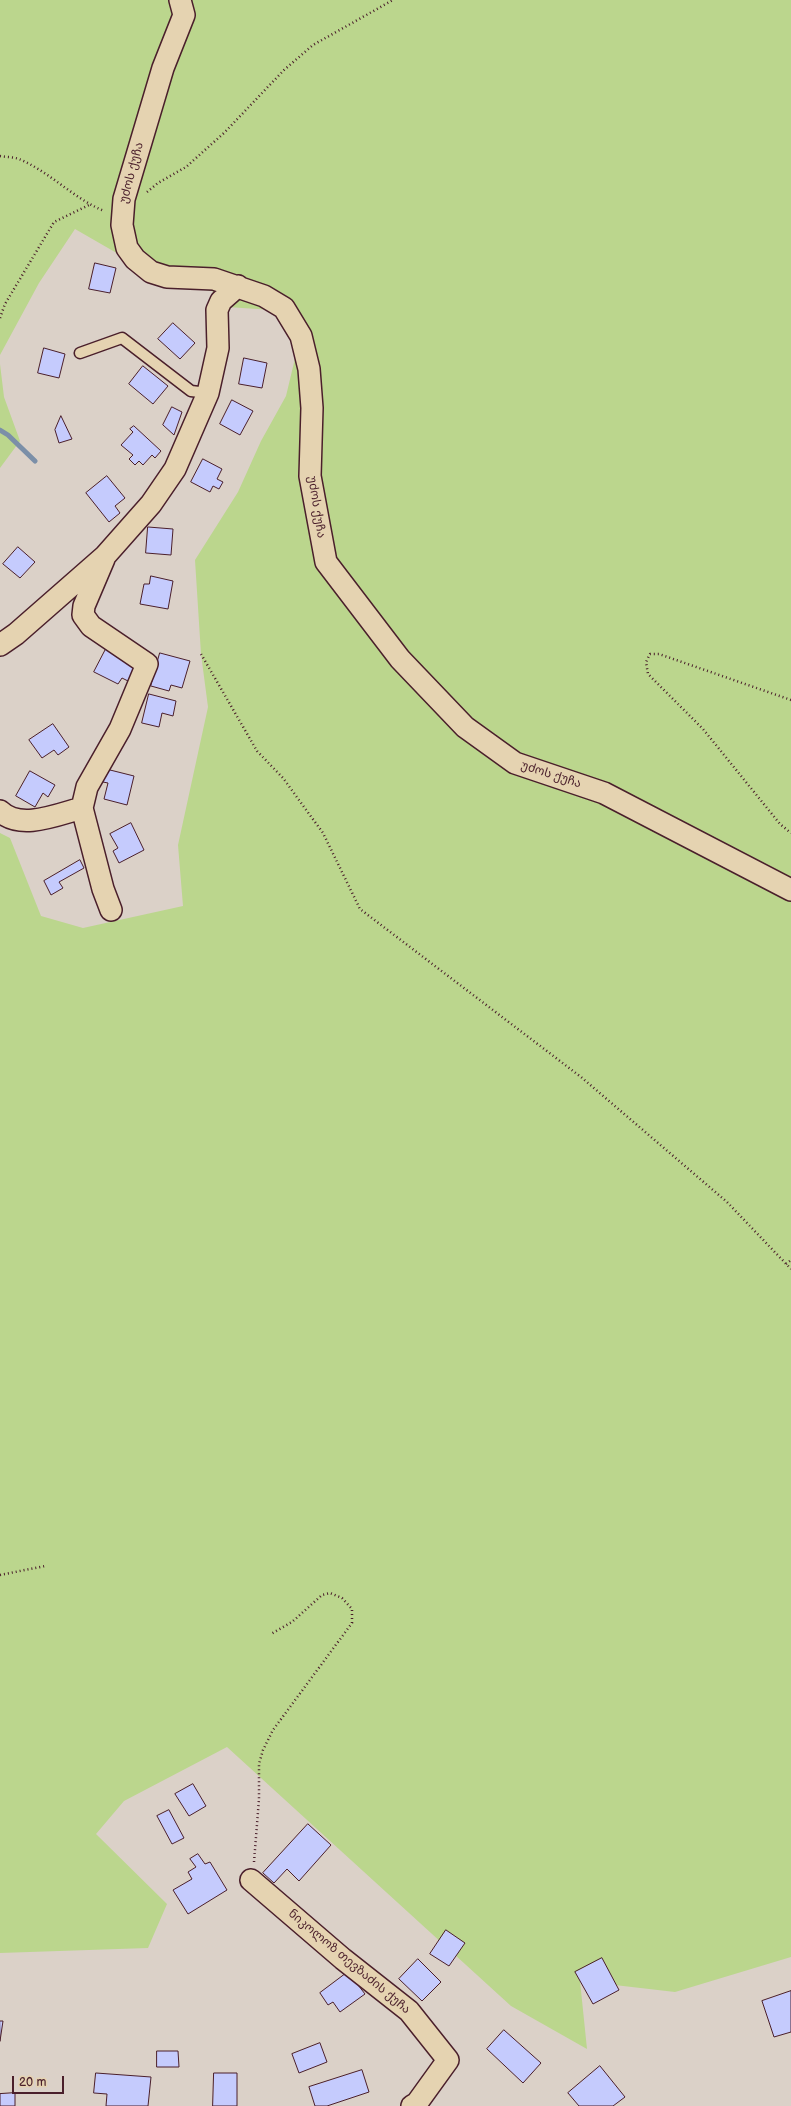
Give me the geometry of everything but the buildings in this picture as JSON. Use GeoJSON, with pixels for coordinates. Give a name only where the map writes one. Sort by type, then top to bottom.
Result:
{"type":"FeatureCollection","features":[{"type":"Feature","properties":{"kind":"street","name":"უძოს ქუჩა"},"geometry":{"type":"LineString","coordinates":[[180,0],[184,15],[163,68],[124,199],[121,218],[127,248],[135,259],[151,272],[168,278],[214,280],[238,286],[264,296],[284,308],[301,336],[309,369],[312,400],[310,476],[326,562],[400,659],[465,726],[515,763],[604,793],[791,890]]}},
{"type":"Feature","properties":{"kind":"street"},"geometry":{"type":"LineString","coordinates":[[0,645],[16,634],[106,556],[151,504],[175,469],[208,393],[218,348],[217,310],[221,301],[238,286]]}},
{"type":"Feature","properties":{"kind":"street"},"geometry":{"type":"LineString","coordinates":[[106,556],[84,606],[83,615],[91,626],[147,664],[120,729],[87,787],[82,808],[103,889],[111,910]]}},
{"type":"Feature","properties":{"kind":"street"},"geometry":{"type":"LineString","coordinates":[[0,811],[4,816],[24,821],[48,817],[82,808]]}},
{"type":"Feature","properties":{"kind":"street","name":"ნიკოლოზ თევზაძის ქუჩა"},"geometry":{"type":"LineString","coordinates":[[251,1880],[343,1959],[409,2011],[448,2060],[417,2103],[412,2106]]}},
{"type":"Feature","properties":{"kind":"lane"},"geometry":{"type":"LineString","coordinates":[[80,353],[122,338],[191,391],[208,393]]}},
{"type":"Feature","properties":{"kind":"path"},"geometry":{"type":"LineString","coordinates":[[144,194],[158,182],[186,167],[224,133],[284,70],[313,45],[393,0]]}},
{"type":"Feature","properties":{"kind":"path"},"geometry":{"type":"LineString","coordinates":[[0,156],[18,159],[24,162],[89,205],[121,218]]}},
{"type":"Feature","properties":{"kind":"path"},"geometry":{"type":"LineString","coordinates":[[0,318],[5,304],[54,222],[89,205]]}},
{"type":"Feature","properties":{"kind":"path"},"geometry":{"type":"LineString","coordinates":[[201,654],[257,751],[283,778],[323,833],[360,909],[580,1077],[727,1202],[791,1269]]}},
{"type":"Feature","properties":{"kind":"path"},"geometry":{"type":"LineString","coordinates":[[791,700],[659,654],[650,654],[646,662],[648,674],[703,729],[780,824],[791,833]]}},
{"type":"Feature","properties":{"kind":"path"},"geometry":{"type":"LineString","coordinates":[[786,1264],[791,1260]]}},
{"type":"Feature","properties":{"kind":"path"},"geometry":{"type":"LineString","coordinates":[[0,1575],[45,1566]]}},
{"type":"Feature","properties":{"kind":"path"},"geometry":{"type":"LineString","coordinates":[[251,1880],[259,1799],[260,1764],[263,1750],[273,1730],[352,1623],[352,1609],[342,1598],[330,1594],[322,1595],[292,1622],[271,1634]]}},
{"type":"Feature","properties":{"kind":"green space"},"geometry":{"type":"Polygon","coordinates":[[[0,0],[791,0],[791,1957],[675,1992],[580,1981],[587,2049],[511,2006],[227,1747],[124,1801],[96,1834],[167,1904],[148,1948],[0,1953],[0,833],[10,838],[41,916],[83,928],[183,906],[178,845],[208,707],[201,654],[195,560],[238,492],[261,441],[286,396],[297,350],[281,313],[273,310],[227,307],[212,291],[157,284],[134,263],[75,229],[39,283],[0,355],[0,0]]]}},
{"type":"Feature","properties":{"kind":"green space"},"geometry":{"type":"Polygon","coordinates":[[[0,364],[4,397],[20,441],[0,468],[0,364]]]}},
{"type":"Feature","properties":{"kind":"waterway"},"geometry":{"type":"LineString","coordinates":[[0,430],[8,435],[35,461]]}}]}
